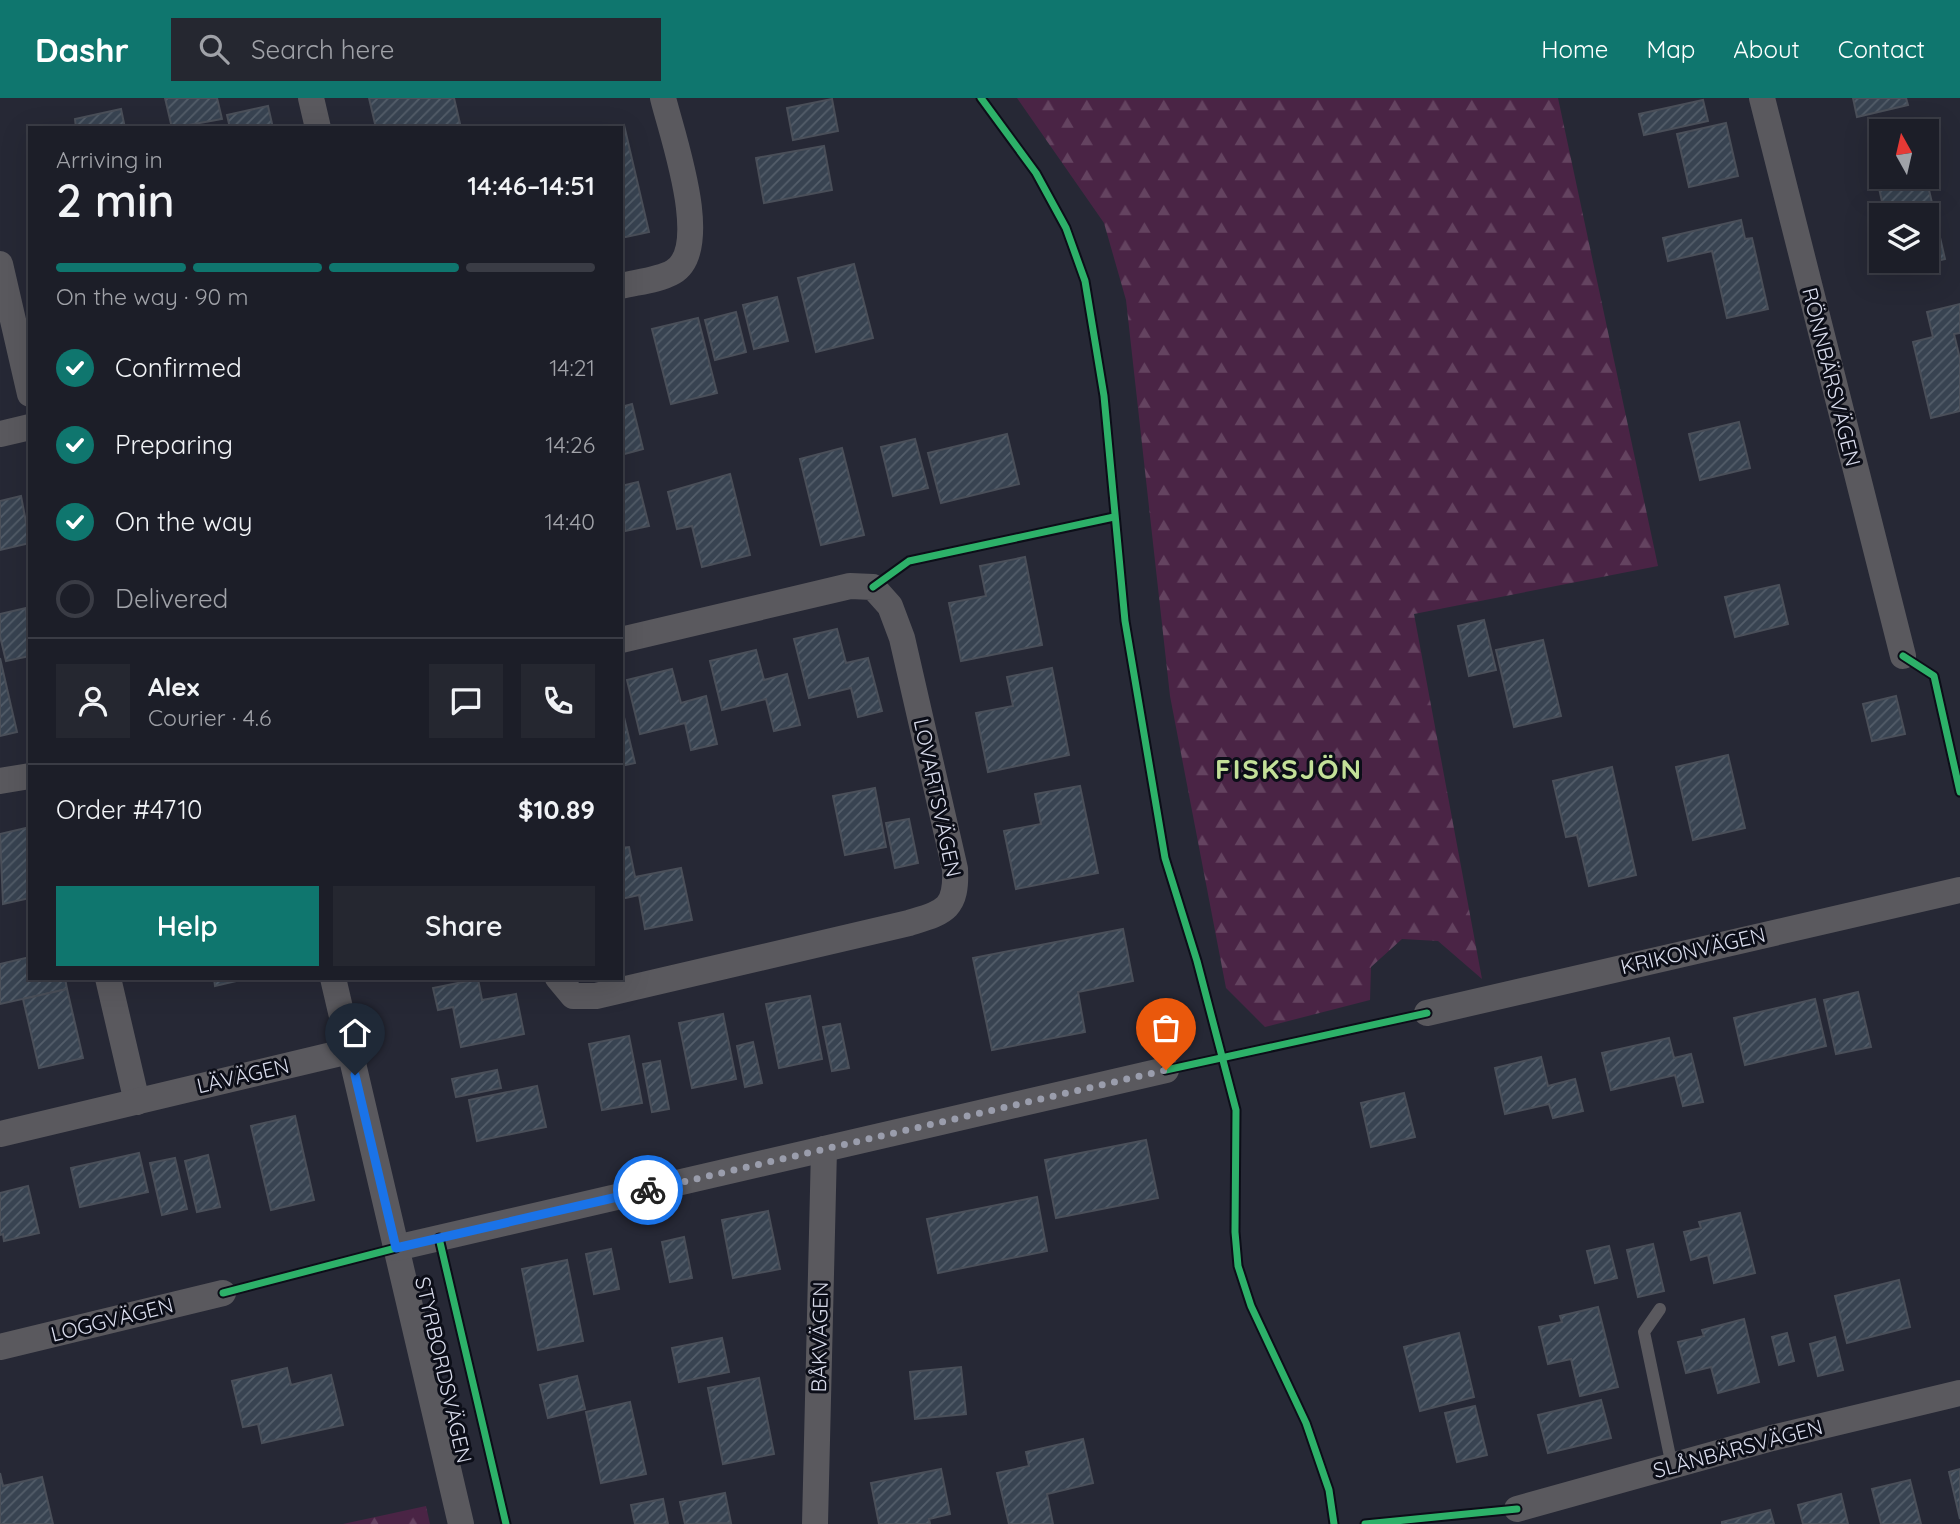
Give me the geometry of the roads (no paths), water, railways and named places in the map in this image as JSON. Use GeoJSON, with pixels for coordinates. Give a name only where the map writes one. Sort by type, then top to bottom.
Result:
{"type":"FeatureCollection","features":[{"type":"Feature","properties":{"kind":"street"},"geometry":{"type":"LineString","coordinates":[[311,98],[318,126]]}},
{"type":"Feature","properties":{"kind":"street"},"geometry":{"type":"LineString","coordinates":[[623,285],[675,272],[689,254],[693,226],[663,98]]}},
{"type":"Feature","properties":{"kind":"street","name":"RÖNNBÄRSVÄGEN"},"geometry":{"type":"LineString","coordinates":[[1762,98],[1903,656]]}},
{"type":"Feature","properties":{"kind":"street"},"geometry":{"type":"LineString","coordinates":[[0,264],[28,385]]}},
{"type":"Feature","properties":{"kind":"street"},"geometry":{"type":"LineString","coordinates":[[0,434],[28,427]]}},
{"type":"Feature","properties":{"kind":"street","name":"LOVARTSVÄGEN"},"geometry":{"type":"LineString","coordinates":[[560,980],[573,996],[596,996],[943,913],[956,893],[955,869],[902,638],[890,606],[873,587],[850,586],[623,640]]}},
{"type":"Feature","properties":{"kind":"street"},"geometry":{"type":"LineString","coordinates":[[0,781],[28,776]]}},
{"type":"Feature","properties":{"kind":"street","name":"KRIKONVÄGEN"},"geometry":{"type":"LineString","coordinates":[[1427,1013],[1960,890]]}},
{"type":"Feature","properties":{"kind":"street"},"geometry":{"type":"LineString","coordinates":[[108,980],[137,1102]]}},
{"type":"Feature","properties":{"kind":"street","name":"STYRBORDSVÄGEN"},"geometry":{"type":"LineString","coordinates":[[333,980],[461,1524]]}},
{"type":"Feature","properties":{"kind":"street","name":"LÄVÄGEN"},"geometry":{"type":"LineString","coordinates":[[0,1134],[349,1051]]}},
{"type":"Feature","properties":{"kind":"street"},"geometry":{"type":"LineString","coordinates":[[396,1248],[1166,1070]]}},
{"type":"Feature","properties":{"kind":"street","name":"BÅKVÄGEN"},"geometry":{"type":"LineString","coordinates":[[815,1524],[824,1149]]}},
{"type":"Feature","properties":{"kind":"street","name":"LOGGVÄGEN"},"geometry":{"type":"LineString","coordinates":[[0,1347],[223,1293]]}},
{"type":"Feature","properties":{"kind":"street","name":"SLÅNBÄRSVÄGEN"},"geometry":{"type":"LineString","coordinates":[[1517,1509],[1772,1438],[1960,1393]]}},
{"type":"Feature","properties":{"kind":"lane"},"geometry":{"type":"LineString","coordinates":[[1660,1309],[1644,1332],[1672,1466]]}},
{"type":"Feature","properties":{"kind":"district","name":"FISKSJÖN"},"geometry":{"type":"Point","coordinates":[1289,769]}}]}
